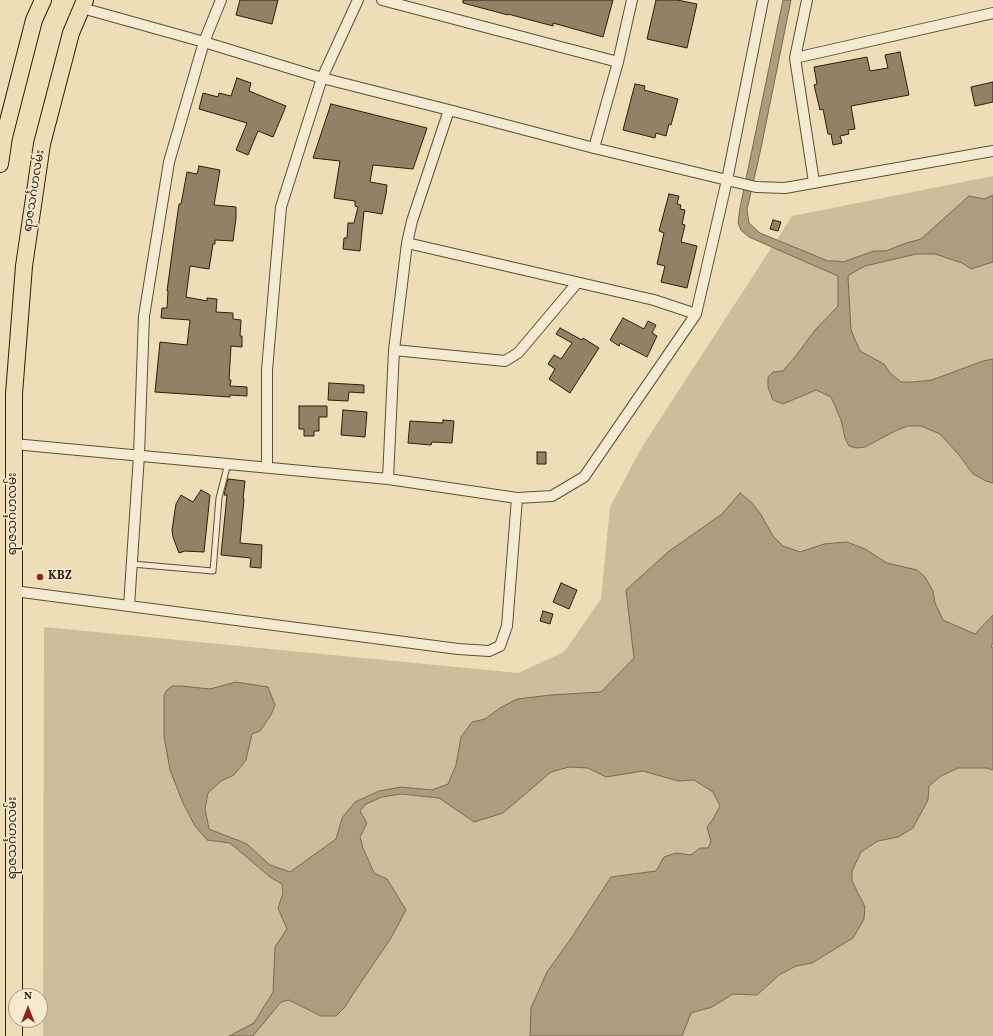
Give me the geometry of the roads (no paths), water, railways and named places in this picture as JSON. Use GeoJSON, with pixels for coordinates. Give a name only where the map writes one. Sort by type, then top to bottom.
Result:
{"type":"FeatureCollection","features":[{"type":"Feature","properties":{"kind":"main road"},"geometry":{"type":"LineString","coordinates":[[0,164],[4,137],[32,28],[43,0]]}},
{"type":"Feature","properties":{"kind":"main road","name":"ရာဇသင်္ဂဟလမ်း"},"geometry":{"type":"LineString","coordinates":[[14,1036],[14,394],[24,266],[42,144],[71,33],[83,4]]}},
{"type":"Feature","properties":{"kind":"street"},"geometry":{"type":"LineString","coordinates":[[129,606],[139,455],[144,316],[169,162],[204,42],[222,0]]}},
{"type":"Feature","properties":{"kind":"street"},"geometry":{"type":"LineString","coordinates":[[267,467],[267,370],[281,207],[322,78],[358,0]]}},
{"type":"Feature","properties":{"kind":"street"},"geometry":{"type":"LineString","coordinates":[[382,0],[618,62]]}},
{"type":"Feature","properties":{"kind":"street"},"geometry":{"type":"LineString","coordinates":[[594,148],[618,62],[632,0]]}},
{"type":"Feature","properties":{"kind":"street"},"geometry":{"type":"LineString","coordinates":[[14,444],[388,479],[517,498],[552,496],[584,477],[696,314],[727,180],[764,0]]}},
{"type":"Feature","properties":{"kind":"street"},"geometry":{"type":"LineString","coordinates":[[807,0],[795,58],[814,182]]}},
{"type":"Feature","properties":{"kind":"street"},"geometry":{"type":"LineString","coordinates":[[83,4],[322,78],[756,188],[785,188],[993,151]]}},
{"type":"Feature","properties":{"kind":"street"},"geometry":{"type":"LineString","coordinates":[[795,58],[993,13]]}},
{"type":"Feature","properties":{"kind":"street"},"geometry":{"type":"LineString","coordinates":[[388,479],[394,350],[407,243],[412,221],[449,110]]}},
{"type":"Feature","properties":{"kind":"street"},"geometry":{"type":"LineString","coordinates":[[407,243],[654,300],[696,314]]}},
{"type":"Feature","properties":{"kind":"street"},"geometry":{"type":"LineString","coordinates":[[394,350],[505,361],[518,353],[577,283]]}},
{"type":"Feature","properties":{"kind":"street"},"geometry":{"type":"LineString","coordinates":[[14,591],[458,649],[489,651],[500,646],[507,626],[517,498]]}},
{"type":"Feature","properties":{"kind":"lane"},"geometry":{"type":"LineString","coordinates":[[131,564],[213,571],[219,498],[228,463]]}},
{"type":"Feature","properties":{"kind":"place","name":"KBZ"},"geometry":{"type":"Point","coordinates":[40,577]}}]}
